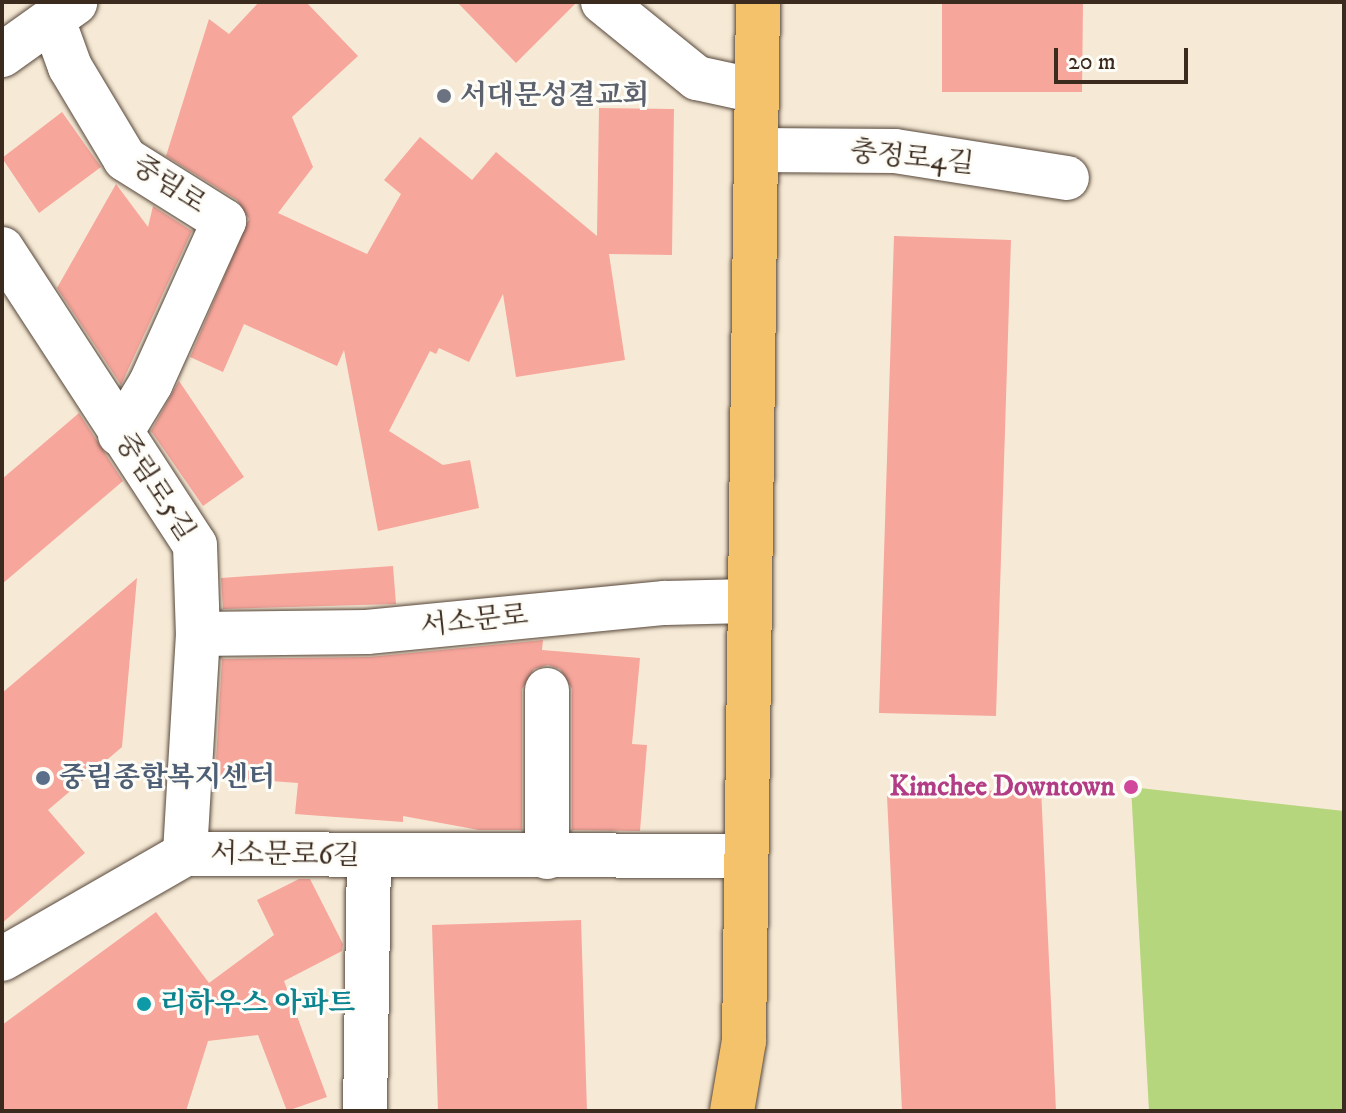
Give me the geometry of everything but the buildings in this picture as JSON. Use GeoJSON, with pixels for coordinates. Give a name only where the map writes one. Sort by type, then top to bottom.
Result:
{"type":"FeatureCollection","features":[{"type":"Feature","properties":{"kind":"main road"},"geometry":{"type":"LineString","coordinates":[[732,1111],[744,1041],[758,2]]}},
{"type":"Feature","properties":{"kind":"main road"},"geometry":{"type":"LineString","coordinates":[[744,1041],[760,1111]]}},
{"type":"Feature","properties":{"kind":"street"},"geometry":{"type":"LineString","coordinates":[[603,2],[697,78],[757,91]]}},
{"type":"Feature","properties":{"kind":"street","name":"중림로"},"geometry":{"type":"LineString","coordinates":[[2,55],[65,11],[70,67],[125,159],[224,221],[151,383],[120,434]]}},
{"type":"Feature","properties":{"kind":"street","name":"충정로4길"},"geometry":{"type":"LineString","coordinates":[[756,150],[895,151],[1067,178]]}},
{"type":"Feature","properties":{"kind":"street","name":"중림로5길"},"geometry":{"type":"LineString","coordinates":[[2,249],[195,545],[198,634],[185,854]]}},
{"type":"Feature","properties":{"kind":"street","name":"서소문로"},"geometry":{"type":"LineString","coordinates":[[198,634],[367,632],[665,603],[750,601]]}},
{"type":"Feature","properties":{"kind":"street"},"geometry":{"type":"LineString","coordinates":[[547,690],[547,857]]}},
{"type":"Feature","properties":{"kind":"street","name":"서소문로6길"},"geometry":{"type":"LineString","coordinates":[[2,959],[185,854],[746,856]]}},
{"type":"Feature","properties":{"kind":"street"},"geometry":{"type":"LineString","coordinates":[[365,1111],[369,856]]}},
{"type":"Feature","properties":{"kind":"green space"},"geometry":{"type":"Polygon","coordinates":[[[1131,787],[1344,811],[1344,1111],[1149,1111],[1131,787]]]}},
{"type":"Feature","properties":{"kind":"place","name":"서대문성결교회"},"geometry":{"type":"Point","coordinates":[444,96]}},
{"type":"Feature","properties":{"kind":"place","name":"중림종합복지센터"},"geometry":{"type":"Point","coordinates":[43,778]}},
{"type":"Feature","properties":{"kind":"place","name":"Kimchee Downtown"},"geometry":{"type":"Point","coordinates":[1131,787]}},
{"type":"Feature","properties":{"kind":"place","name":"리하우스 아파트"},"geometry":{"type":"Point","coordinates":[144,1004]}}]}
